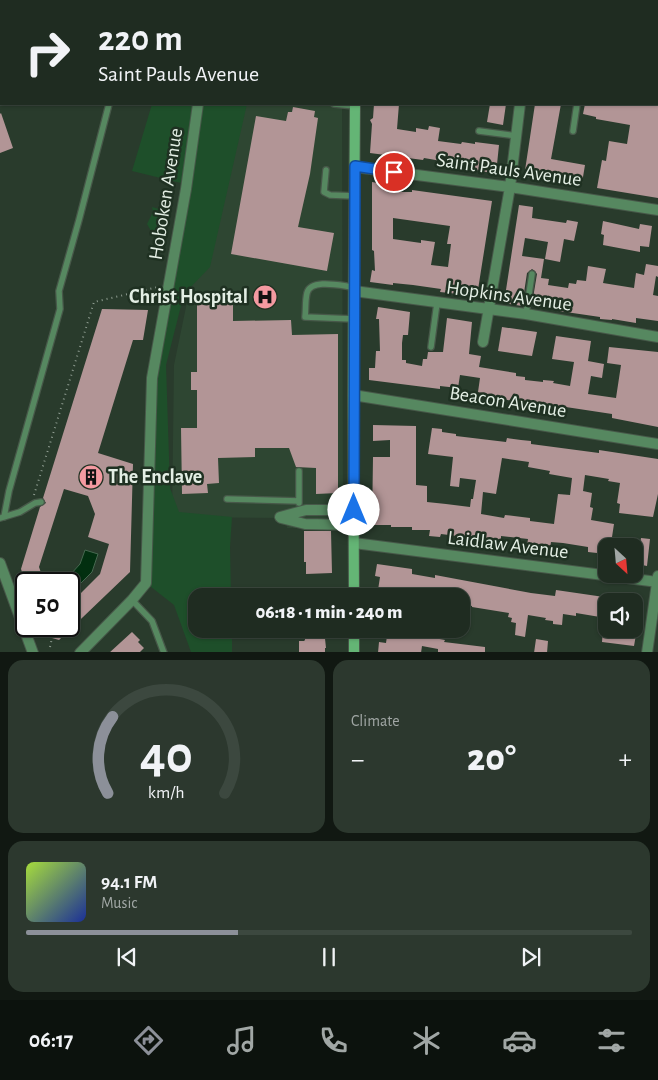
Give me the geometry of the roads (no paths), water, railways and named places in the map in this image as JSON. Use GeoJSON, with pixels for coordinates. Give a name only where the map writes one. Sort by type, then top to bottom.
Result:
{"type":"FeatureCollection","features":[{"type":"Feature","properties":{"kind":"main road"},"geometry":{"type":"LineString","coordinates":[[354,588],[355,105]]}},
{"type":"Feature","properties":{"kind":"main road"},"geometry":{"type":"LineString","coordinates":[[354,638],[354,652]]}},
{"type":"Feature","properties":{"kind":"street","name":"Hoboken Avenue"},"geometry":{"type":"LineString","coordinates":[[80,652],[132,600],[146,583],[152,378],[186,189],[198,105]]}},
{"type":"Feature","properties":{"kind":"street"},"geometry":{"type":"LineString","coordinates":[[483,342],[510,187],[520,105]]}},
{"type":"Feature","properties":{"kind":"street","name":"Saint Pauls Avenue"},"geometry":{"type":"LineString","coordinates":[[355,166],[658,210]]}},
{"type":"Feature","properties":{"kind":"street","name":"Hopkins Avenue"},"geometry":{"type":"LineString","coordinates":[[354,289],[438,303],[526,314],[658,337]]}},
{"type":"Feature","properties":{"kind":"street","name":"Beacon Avenue"},"geometry":{"type":"LineString","coordinates":[[353,395],[658,444]]}},
{"type":"Feature","properties":{"kind":"street"},"geometry":{"type":"LineString","coordinates":[[354,510],[306,510],[299,507],[280,517],[305,524],[354,525]]}},
{"type":"Feature","properties":{"kind":"street","name":"Laidlaw Avenue"},"geometry":{"type":"LineString","coordinates":[[354,543],[658,580]]}},
{"type":"Feature","properties":{"kind":"street"},"geometry":{"type":"LineString","coordinates":[[0,563],[33,652]]}},
{"type":"Feature","properties":{"kind":"street"},"geometry":{"type":"LineString","coordinates":[[647,652],[658,580]]}},
{"type":"Feature","properties":{"kind":"lane"},"geometry":{"type":"LineString","coordinates":[[2,517],[60,309],[59,291],[108,105]]}},
{"type":"Feature","properties":{"kind":"lane"},"geometry":{"type":"LineString","coordinates":[[573,131],[577,105]]}},
{"type":"Feature","properties":{"kind":"lane"},"geometry":{"type":"LineString","coordinates":[[479,131],[517,136]]}},
{"type":"Feature","properties":{"kind":"lane"},"geometry":{"type":"LineString","coordinates":[[326,170],[324,192],[330,195],[355,196]]}},
{"type":"Feature","properties":{"kind":"lane"},"geometry":{"type":"LineString","coordinates":[[526,314],[532,274]]}},
{"type":"Feature","properties":{"kind":"lane"},"geometry":{"type":"LineString","coordinates":[[354,289],[322,284],[313,286],[307,292],[306,318],[354,319]]}},
{"type":"Feature","properties":{"kind":"lane"},"geometry":{"type":"LineString","coordinates":[[431,347],[438,303]]}},
{"type":"Feature","properties":{"kind":"lane"},"geometry":{"type":"LineString","coordinates":[[299,471],[299,522]]}},
{"type":"Feature","properties":{"kind":"lane"},"geometry":{"type":"LineString","coordinates":[[227,499],[299,507]]}},
{"type":"Feature","properties":{"kind":"lane"},"geometry":{"type":"LineString","coordinates":[[2,517],[41,502]]}},
{"type":"Feature","properties":{"kind":"lane"},"geometry":{"type":"LineString","coordinates":[[132,600],[152,621],[164,652]]}},
{"type":"Feature","properties":{"kind":"place","name":"Christ Hospital"},"geometry":{"type":"Point","coordinates":[265,297]}},
{"type":"Feature","properties":{"kind":"place","name":"The Enclave"},"geometry":{"type":"Point","coordinates":[91,477]}}]}
